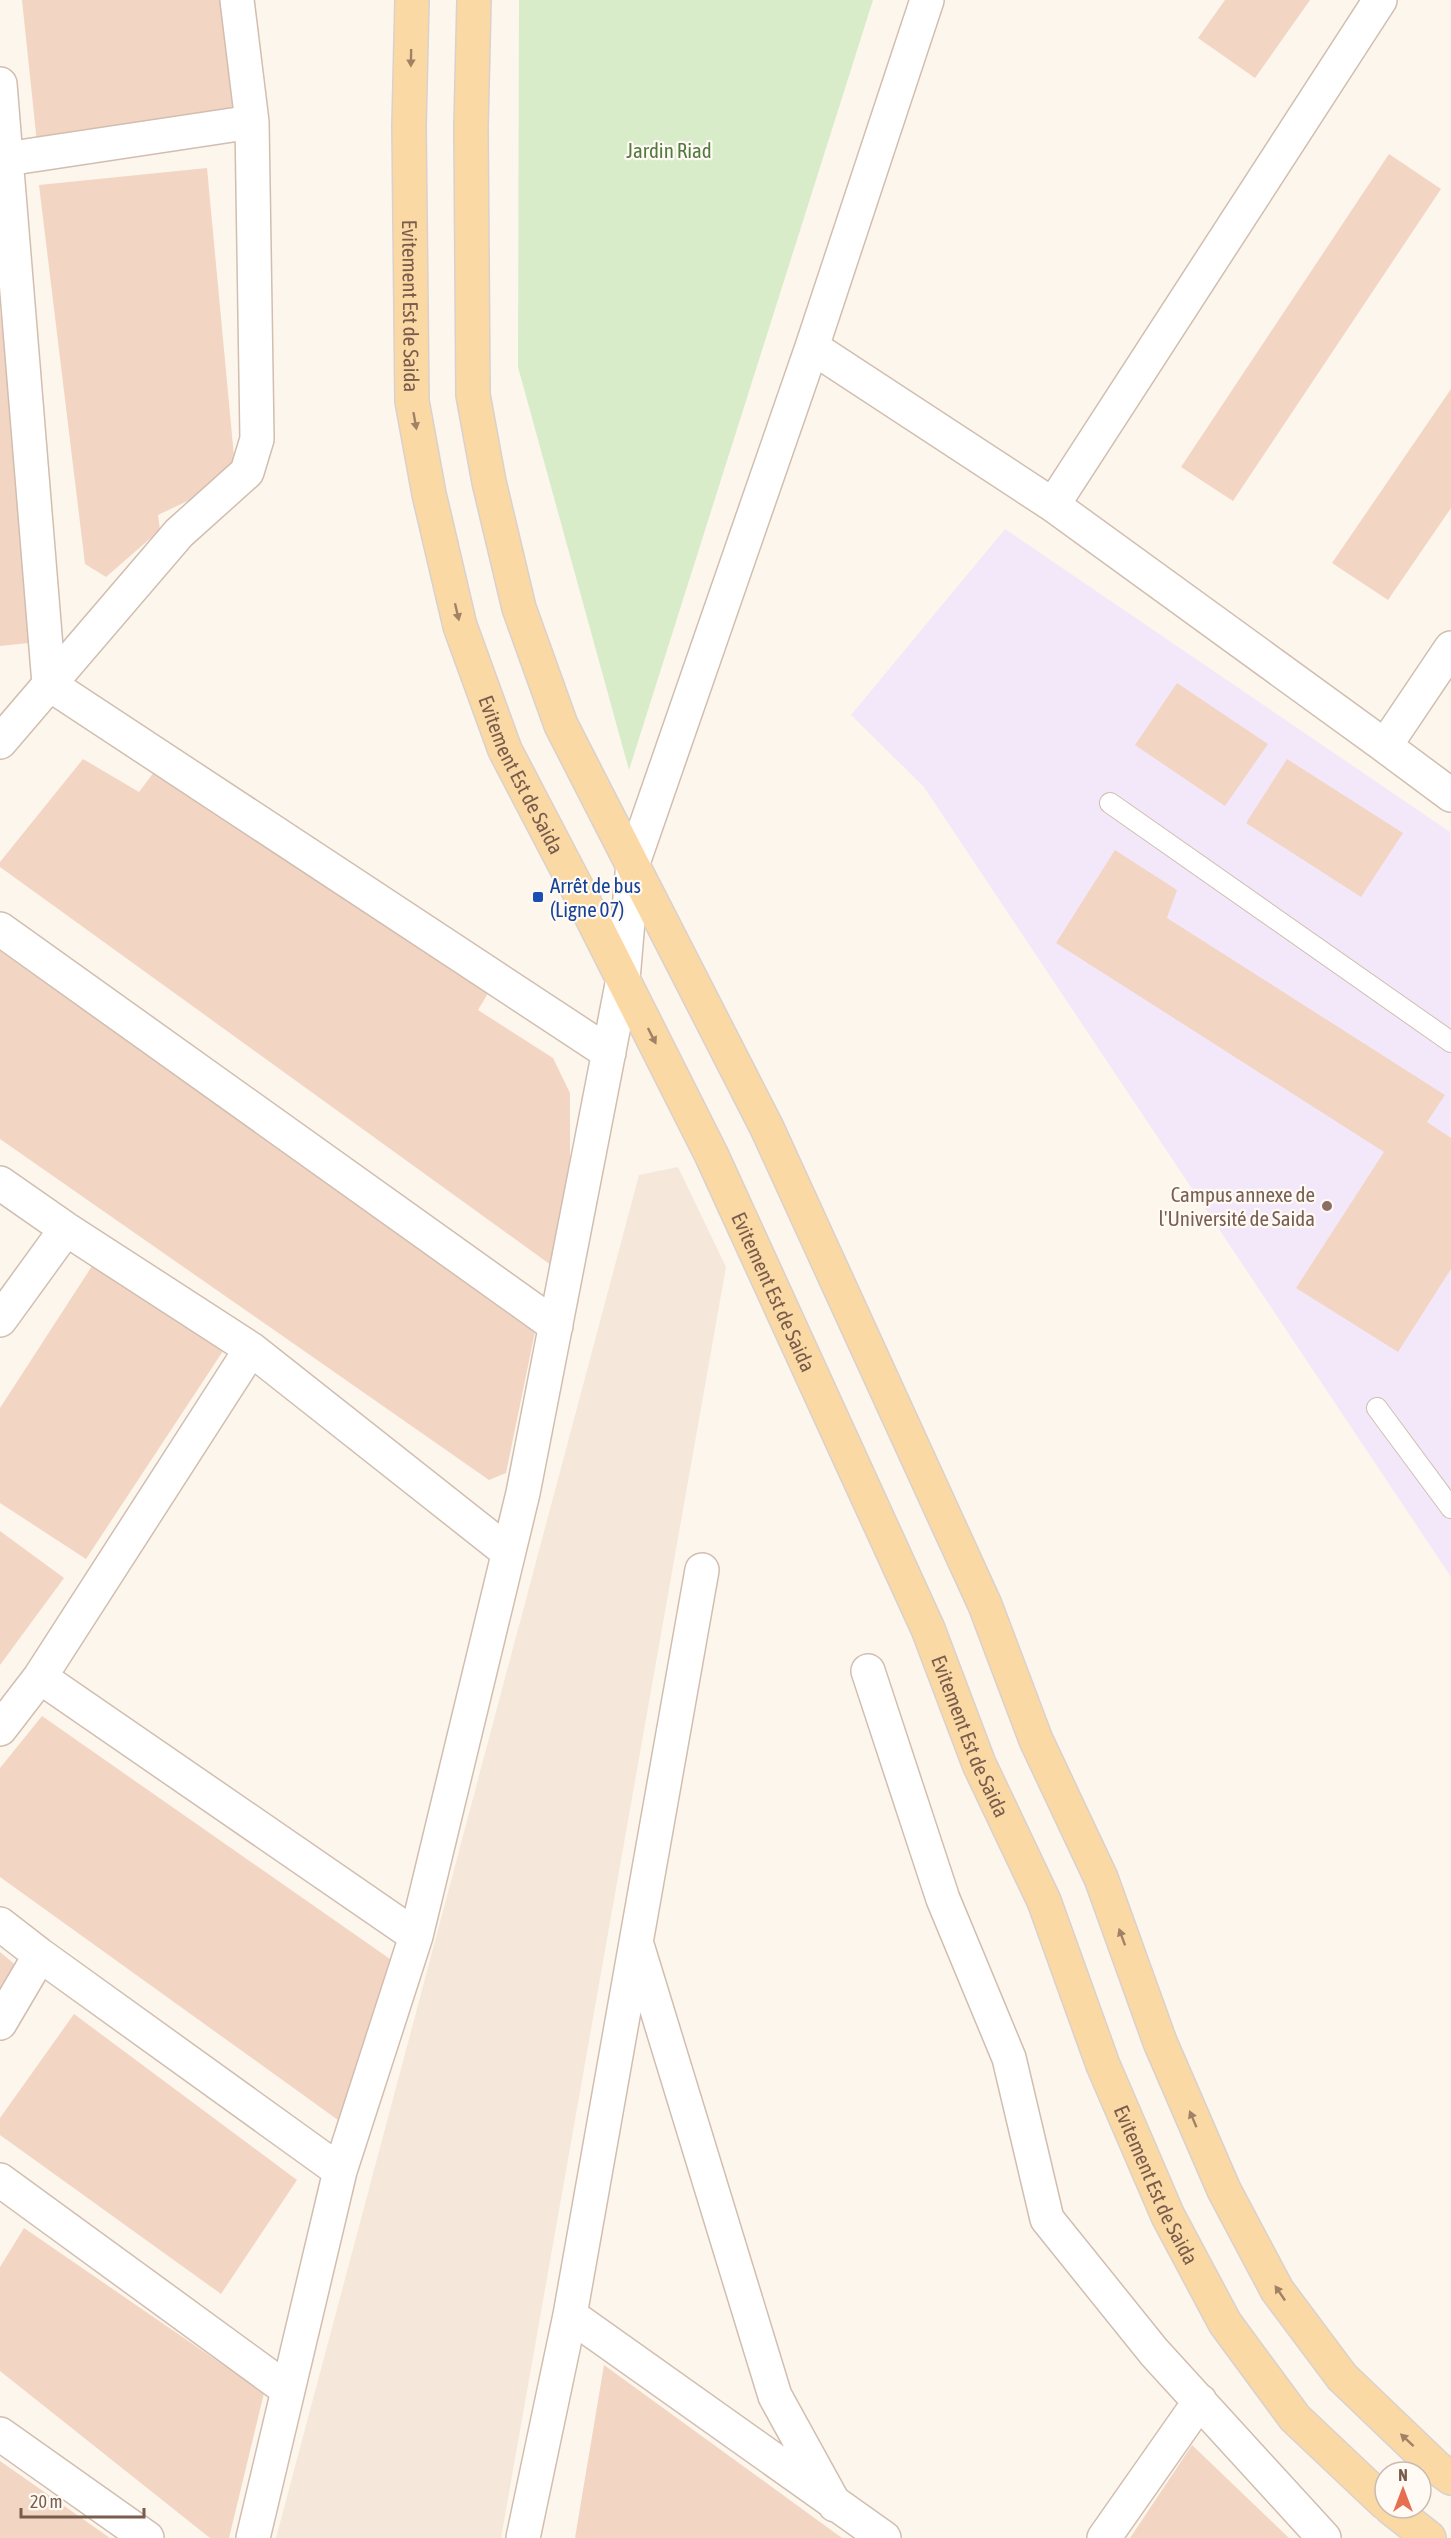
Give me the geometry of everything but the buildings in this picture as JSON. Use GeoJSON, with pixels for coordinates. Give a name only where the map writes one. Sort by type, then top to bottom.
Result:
{"type":"FeatureCollection","features":[{"type":"Feature","properties":{"kind":"main road","name":"Evitement Est de Saida"},"geometry":{"type":"LineString","coordinates":[[412,0],[409,126],[412,401],[429,494],[460,626],[505,750],[711,1154],[928,1629],[979,1764],[1044,1901],[1103,2065],[1168,2216],[1225,2323],[1295,2418],[1373,2492]]}},
{"type":"Feature","properties":{"kind":"main road"},"geometry":{"type":"LineString","coordinates":[[474,0],[471,260],[475,406],[489,482],[519,608],[561,725],[767,1128],[985,1605],[1036,1740],[1101,1878],[1160,2042],[1224,2190],[1277,2290],[1342,2378],[1436,2467],[1451,2478]]}},
{"type":"Feature","properties":{"kind":"main road"},"geometry":{"type":"LineString","coordinates":[[1406,2520],[1430,2538]]}},
{"type":"Feature","properties":{"kind":"street"},"geometry":{"type":"LineString","coordinates":[[0,742],[179,533],[247,472],[257,439],[252,122],[237,0]]}},
{"type":"Feature","properties":{"kind":"street"},"geometry":{"type":"LineString","coordinates":[[253,2538],[340,2171],[416,1936],[523,1493],[623,979],[633,863],[812,347],[927,0]]}},
{"type":"Feature","properties":{"kind":"street"},"geometry":{"type":"LineString","coordinates":[[1053,505],[1380,0]]}},
{"type":"Feature","properties":{"kind":"street"},"geometry":{"type":"LineString","coordinates":[[0,84],[3,160],[50,684]]}},
{"type":"Feature","properties":{"kind":"street"},"geometry":{"type":"LineString","coordinates":[[3,160],[252,122]]}},
{"type":"Feature","properties":{"kind":"street"},"geometry":{"type":"LineString","coordinates":[[812,347],[1053,505],[1451,795]]}},
{"type":"Feature","properties":{"kind":"street"},"geometry":{"type":"LineString","coordinates":[[1385,746],[1451,648]]}},
{"type":"Feature","properties":{"kind":"street"},"geometry":{"type":"LineString","coordinates":[[50,684],[609,1053]]}},
{"type":"Feature","properties":{"kind":"street"},"geometry":{"type":"LineString","coordinates":[[0,929],[556,1326]]}},
{"type":"Feature","properties":{"kind":"street"},"geometry":{"type":"LineString","coordinates":[[0,1183],[251,1349],[508,1552]]}},
{"type":"Feature","properties":{"kind":"street"},"geometry":{"type":"LineString","coordinates":[[0,1320],[66,1228]]}},
{"type":"Feature","properties":{"kind":"street"},"geometry":{"type":"LineString","coordinates":[[0,1729],[40,1677],[251,1349]]}},
{"type":"Feature","properties":{"kind":"street"},"geometry":{"type":"LineString","coordinates":[[523,2538],[570,2315],[702,1570]]}},
{"type":"Feature","properties":{"kind":"street"},"geometry":{"type":"LineString","coordinates":[[868,1671],[943,1899],[1009,2058],[1047,2219],[1154,2352],[1324,2538]]}},
{"type":"Feature","properties":{"kind":"street"},"geometry":{"type":"LineString","coordinates":[[40,1677],[416,1936]]}},
{"type":"Feature","properties":{"kind":"street"},"geometry":{"type":"LineString","coordinates":[[0,1924],[340,2171]]}},
{"type":"Feature","properties":{"kind":"street"},"geometry":{"type":"LineString","coordinates":[[636,1943],[775,2397],[835,2505]]}},
{"type":"Feature","properties":{"kind":"street"},"geometry":{"type":"LineString","coordinates":[[0,2023],[40,1955]]}},
{"type":"Feature","properties":{"kind":"street"},"geometry":{"type":"LineString","coordinates":[[0,2180],[288,2390]]}},
{"type":"Feature","properties":{"kind":"street"},"geometry":{"type":"LineString","coordinates":[[570,2315],[884,2538]]}},
{"type":"Feature","properties":{"kind":"street"},"geometry":{"type":"LineString","coordinates":[[1104,2538],[1200,2401]]}},
{"type":"Feature","properties":{"kind":"street"},"geometry":{"type":"LineString","coordinates":[[0,2434],[147,2538]]}},
{"type":"Feature","properties":{"kind":"lane"},"geometry":{"type":"LineString","coordinates":[[1110,803],[1451,1042]]}},
{"type":"Feature","properties":{"kind":"lane"},"geometry":{"type":"LineString","coordinates":[[1377,1408],[1451,1508]]}},
{"type":"Feature","properties":{"kind":"shaded area","name":"Campus annexe de l'Université de Saida"},"geometry":{"type":"Polygon","coordinates":[[[1005,529],[1450,832],[1451,1577],[924,787],[851,715],[1005,529]]]}},
{"type":"Feature","properties":{"kind":"shaded area"},"geometry":{"type":"Polygon","coordinates":[[[678,1167],[726,1267],[501,2538],[276,2538],[639,1175],[678,1167]]]}},
{"type":"Feature","properties":{"kind":"green space","name":"Jardin Riad"},"geometry":{"type":"Polygon","coordinates":[[[519,0],[873,0],[629,770],[518,367],[519,0]]]}},
{"type":"Feature","properties":{"kind":"place","name":"Arrêt de bus (Ligne 07)"},"geometry":{"type":"Point","coordinates":[538,897]}},
{"type":"Feature","properties":{"kind":"place","name":"Campus annexe de l'Université de Saida"},"geometry":{"type":"Point","coordinates":[1327,1206]}}]}
